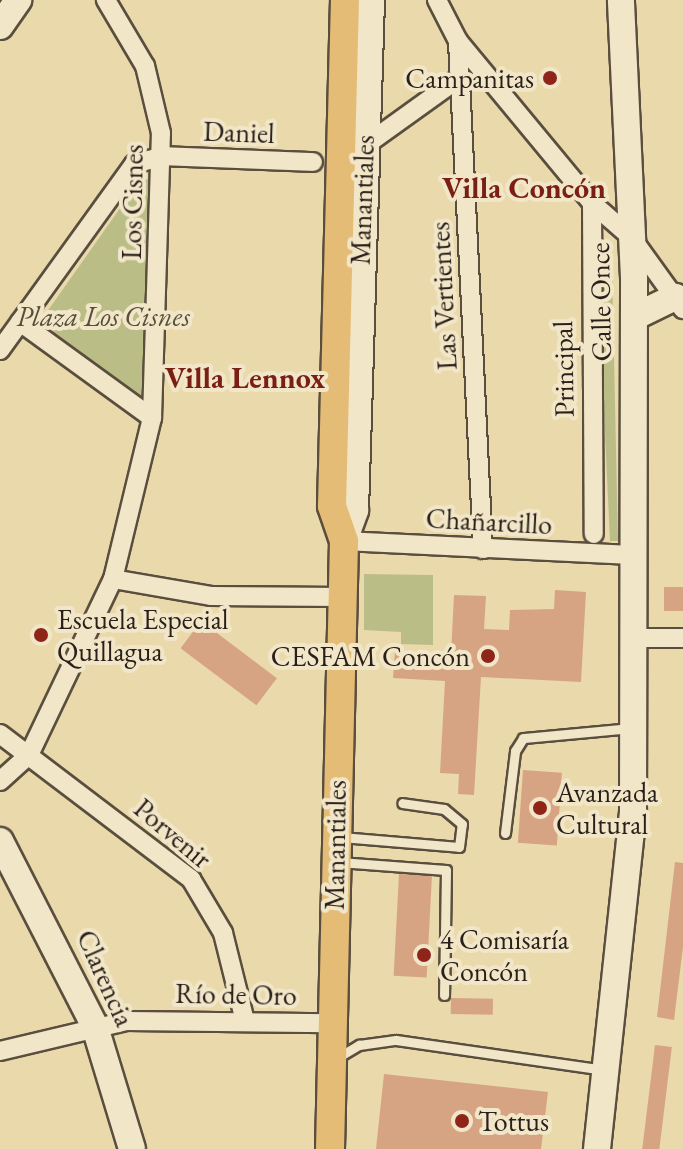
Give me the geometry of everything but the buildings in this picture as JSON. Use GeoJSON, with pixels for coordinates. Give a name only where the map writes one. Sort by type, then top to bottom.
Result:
{"type":"FeatureCollection","features":[{"type":"Feature","properties":{"kind":"main road","name":"Manantiales"},"geometry":{"type":"LineString","coordinates":[[330,1149],[344,541],[332,506],[345,0]]}},
{"type":"Feature","properties":{"kind":"street"},"geometry":{"type":"LineString","coordinates":[[0,26],[18,0]]}},
{"type":"Feature","properties":{"kind":"street","name":"Los Cisnes"},"geometry":{"type":"LineString","coordinates":[[0,781],[29,755],[113,579],[152,418],[163,156],[145,66],[106,0]]}},
{"type":"Feature","properties":{"kind":"street","name":"Manantiales"},"geometry":{"type":"LineString","coordinates":[[344,541],[355,510],[363,147],[371,0]]}},
{"type":"Feature","properties":{"kind":"street"},"geometry":{"type":"LineString","coordinates":[[437,0],[458,41],[592,203],[631,237],[679,303],[634,317]]}},
{"type":"Feature","properties":{"kind":"street","name":"Calle Once"},"geometry":{"type":"LineString","coordinates":[[597,1149],[630,859],[634,728],[631,638],[634,317],[631,103],[621,0]]}},
{"type":"Feature","properties":{"kind":"street","name":"Las Vertientes"},"geometry":{"type":"LineString","coordinates":[[458,41],[483,549]]}},
{"type":"Feature","properties":{"kind":"street"},"geometry":{"type":"LineString","coordinates":[[363,147],[459,78]]}},
{"type":"Feature","properties":{"kind":"street"},"geometry":{"type":"LineString","coordinates":[[0,350],[127,171],[163,156]]}},
{"type":"Feature","properties":{"kind":"street","name":"Daniel"},"geometry":{"type":"LineString","coordinates":[[163,156],[313,162]]}},
{"type":"Feature","properties":{"kind":"street","name":"Principal"},"geometry":{"type":"LineString","coordinates":[[592,203],[594,534]]}},
{"type":"Feature","properties":{"kind":"street"},"geometry":{"type":"LineString","coordinates":[[20,322],[152,418]]}},
{"type":"Feature","properties":{"kind":"street","name":"Chañarcillo"},"geometry":{"type":"LineString","coordinates":[[344,541],[632,555]]}},
{"type":"Feature","properties":{"kind":"street"},"geometry":{"type":"LineString","coordinates":[[113,579],[211,596],[342,597]]}},
{"type":"Feature","properties":{"kind":"street"},"geometry":{"type":"LineString","coordinates":[[631,638],[683,638]]}},
{"type":"Feature","properties":{"kind":"street","name":"Porvenir"},"geometry":{"type":"LineString","coordinates":[[0,734],[191,879],[223,933],[245,1021]]}},
{"type":"Feature","properties":{"kind":"street","name":"Clarencia"},"geometry":{"type":"LineString","coordinates":[[0,841],[95,1027],[132,1149]]}},
{"type":"Feature","properties":{"kind":"street","name":"Río de Oro"},"geometry":{"type":"LineString","coordinates":[[0,1051],[95,1027],[245,1021],[331,1023]]}},
{"type":"Feature","properties":{"kind":"lane"},"geometry":{"type":"LineString","coordinates":[[505,833],[515,751],[523,738],[634,728]]}},
{"type":"Feature","properties":{"kind":"lane"},"geometry":{"type":"LineString","coordinates":[[335,849],[459,847],[462,824],[444,809],[402,803]]}},
{"type":"Feature","properties":{"kind":"lane"},"geometry":{"type":"LineString","coordinates":[[335,849],[446,870],[444,995]]}},
{"type":"Feature","properties":{"kind":"lane"},"geometry":{"type":"LineString","coordinates":[[330,1064],[359,1045],[396,1040],[607,1070]]}},
{"type":"Feature","properties":{"kind":"green space","name":"Plaza Los Cisnes"},"geometry":{"type":"Polygon","coordinates":[[[150,179],[158,183],[149,393],[135,400],[37,326],[140,180],[150,179]]]}},
{"type":"Feature","properties":{"kind":"green space"},"geometry":{"type":"Polygon","coordinates":[[[596,241],[612,266],[618,541],[610,541],[596,241]]]}},
{"type":"Feature","properties":{"kind":"green space"},"geometry":{"type":"Polygon","coordinates":[[[364,574],[433,575],[433,645],[401,644],[401,632],[364,630],[364,574]]]}},
{"type":"Feature","properties":{"kind":"place","name":"Campanitas"},"geometry":{"type":"Point","coordinates":[550,78]}},
{"type":"Feature","properties":{"kind":"place","name":"Escuela Especial Quillagua"},"geometry":{"type":"Point","coordinates":[41,635]}},
{"type":"Feature","properties":{"kind":"place","name":"CESFAM Concón"},"geometry":{"type":"Point","coordinates":[488,656]}},
{"type":"Feature","properties":{"kind":"place","name":"Avanzada Cultural"},"geometry":{"type":"Point","coordinates":[540,808]}},
{"type":"Feature","properties":{"kind":"place","name":"4 Comisaría Concón"},"geometry":{"type":"Point","coordinates":[424,955]}},
{"type":"Feature","properties":{"kind":"place","name":"Tottus"},"geometry":{"type":"Point","coordinates":[462,1121]}},
{"type":"Feature","properties":{"kind":"district","name":"Villa Concón"},"geometry":{"type":"Point","coordinates":[524,188]}},
{"type":"Feature","properties":{"kind":"district","name":"Villa Lennox"},"geometry":{"type":"Point","coordinates":[245,378]}}]}
